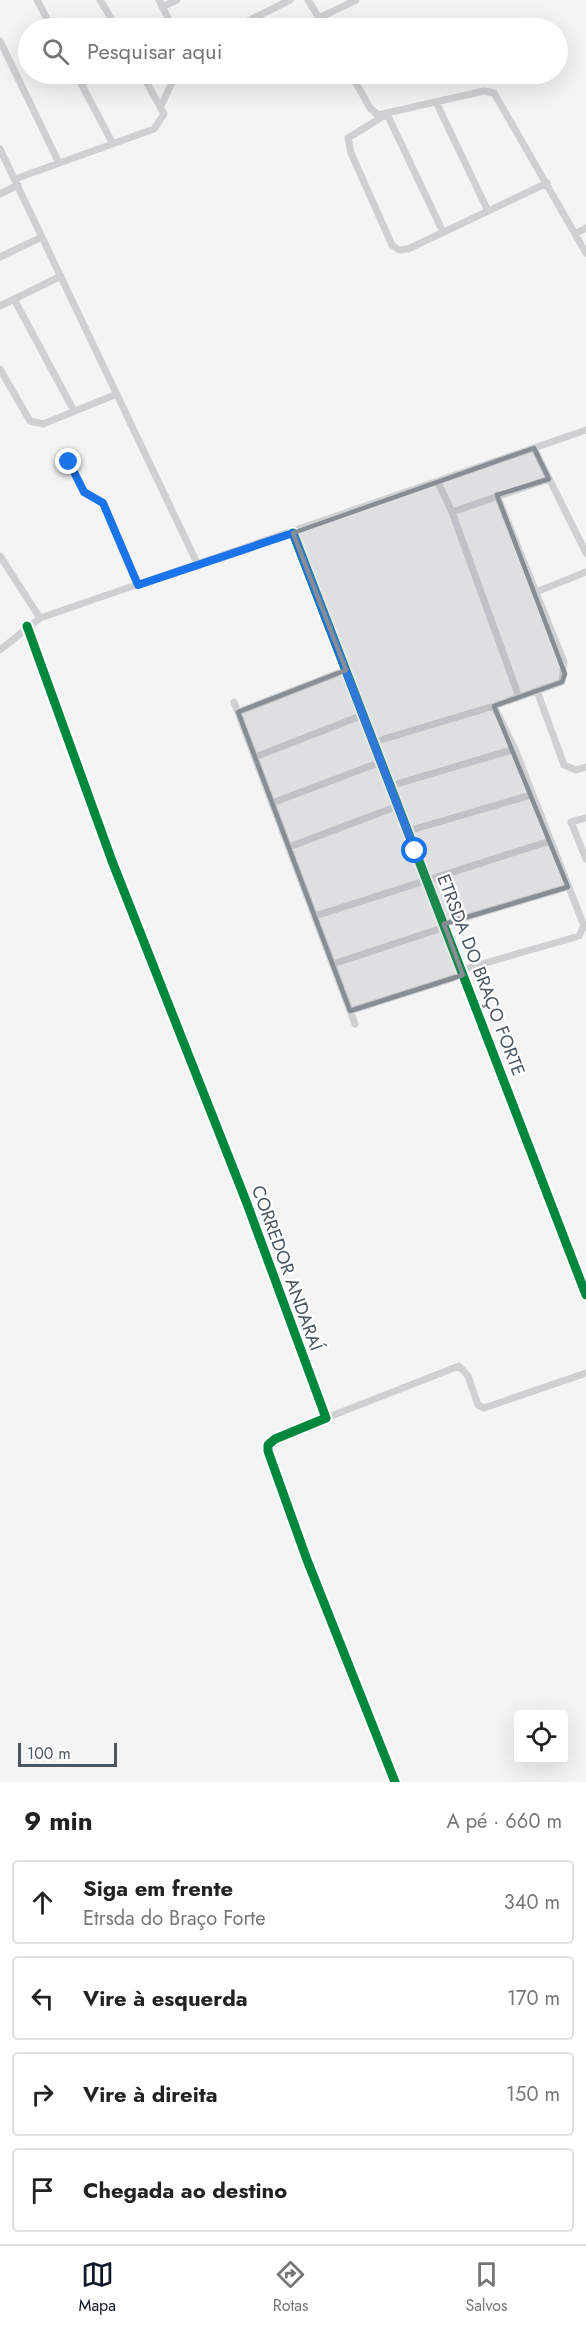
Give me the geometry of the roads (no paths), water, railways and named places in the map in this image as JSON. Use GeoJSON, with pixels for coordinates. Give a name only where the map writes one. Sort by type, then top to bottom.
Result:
{"type":"FeatureCollection","features":[{"type":"Feature","properties":{"kind":"street"},"geometry":{"type":"LineString","coordinates":[[37,0],[47,18]]}},
{"type":"Feature","properties":{"kind":"street"},"geometry":{"type":"LineString","coordinates":[[100,0],[111,18]]}},
{"type":"Feature","properties":{"kind":"street"},"geometry":{"type":"LineString","coordinates":[[168,18],[160,3],[177,0]]}},
{"type":"Feature","properties":{"kind":"street"},"geometry":{"type":"LineString","coordinates":[[254,18],[290,0]]}},
{"type":"Feature","properties":{"kind":"street"},"geometry":{"type":"LineString","coordinates":[[308,0],[319,18],[356,0]]}},
{"type":"Feature","properties":{"kind":"street"},"geometry":{"type":"LineString","coordinates":[[0,41],[18,78]]}},
{"type":"Feature","properties":{"kind":"street"},"geometry":{"type":"LineString","coordinates":[[21,84],[59,163]]}},
{"type":"Feature","properties":{"kind":"street"},"geometry":{"type":"LineString","coordinates":[[81,84],[113,144]]}},
{"type":"Feature","properties":{"kind":"street"},"geometry":{"type":"LineString","coordinates":[[0,194],[17,182],[59,163],[154,129],[164,114],[148,84]]}},
{"type":"Feature","properties":{"kind":"street"},"geometry":{"type":"LineString","coordinates":[[161,106],[171,84]]}},
{"type":"Feature","properties":{"kind":"street"},"geometry":{"type":"LineString","coordinates":[[357,84],[375,113],[387,114]]}},
{"type":"Feature","properties":{"kind":"street"},"geometry":{"type":"LineString","coordinates":[[547,183],[408,249],[399,250],[392,245],[347,143],[352,135],[387,114],[484,91],[494,93],[547,183],[586,253]]}},
{"type":"Feature","properties":{"kind":"street"},"geometry":{"type":"LineString","coordinates":[[436,102],[488,211]]}},
{"type":"Feature","properties":{"kind":"street"},"geometry":{"type":"LineString","coordinates":[[387,114],[443,232]]}},
{"type":"Feature","properties":{"kind":"street"},"geometry":{"type":"LineString","coordinates":[[0,148],[198,565]]}},
{"type":"Feature","properties":{"kind":"street"},"geometry":{"type":"LineString","coordinates":[[575,234],[586,228]]}},
{"type":"Feature","properties":{"kind":"street"},"geometry":{"type":"LineString","coordinates":[[0,257],[42,237]]}},
{"type":"Feature","properties":{"kind":"street"},"geometry":{"type":"LineString","coordinates":[[0,306],[61,276]]}},
{"type":"Feature","properties":{"kind":"street"},"geometry":{"type":"LineString","coordinates":[[14,299],[74,411]]}},
{"type":"Feature","properties":{"kind":"street"},"geometry":{"type":"LineString","coordinates":[[1,374],[30,421],[43,424],[117,394]]}},
{"type":"Feature","properties":{"kind":"street"},"geometry":{"type":"LineString","coordinates":[[0,650],[27,626],[40,618],[293,533],[586,430]]}},
{"type":"Feature","properties":{"kind":"street"},"geometry":{"type":"LineString","coordinates":[[534,448],[586,553]]}},
{"type":"Feature","properties":{"kind":"street"},"geometry":{"type":"LineString","coordinates":[[69,462],[84,492],[103,503],[138,585]]}},
{"type":"Feature","properties":{"kind":"street"},"geometry":{"type":"LineString","coordinates":[[452,512],[549,478]]}},
{"type":"Feature","properties":{"kind":"street"},"geometry":{"type":"LineString","coordinates":[[438,482],[452,512],[519,697]]}},
{"type":"Feature","properties":{"kind":"street"},"geometry":{"type":"LineString","coordinates":[[374,742],[494,706],[562,682],[565,674],[564,662],[497,495]]}},
{"type":"Feature","properties":{"kind":"street","name":"ETRSDA DO BRAÇO FORTE"},"geometry":{"type":"LineString","coordinates":[[293,533],[586,1295]]}},
{"type":"Feature","properties":{"kind":"street"},"geometry":{"type":"LineString","coordinates":[[0,556],[40,618]]}},
{"type":"Feature","properties":{"kind":"street"},"geometry":{"type":"LineString","coordinates":[[536,592],[586,572]]}},
{"type":"Feature","properties":{"kind":"street","name":"CORREDOR ANDARAÍ"},"geometry":{"type":"LineString","coordinates":[[27,626],[64,732],[216,1129],[246,1201],[326,1418]]}},
{"type":"Feature","properties":{"kind":"street"},"geometry":{"type":"LineString","coordinates":[[238,712],[346,670]]}},
{"type":"Feature","properties":{"kind":"street"},"geometry":{"type":"LineString","coordinates":[[537,691],[564,765],[576,770],[586,767]]}},
{"type":"Feature","properties":{"kind":"street"},"geometry":{"type":"LineString","coordinates":[[234,702],[355,1024]]}},
{"type":"Feature","properties":{"kind":"street"},"geometry":{"type":"LineString","coordinates":[[350,1011],[579,936],[584,926],[531,795],[515,749],[494,706]]}},
{"type":"Feature","properties":{"kind":"street"},"geometry":{"type":"LineString","coordinates":[[255,757],[363,715]]}},
{"type":"Feature","properties":{"kind":"street"},"geometry":{"type":"LineString","coordinates":[[390,786],[515,749]]}},
{"type":"Feature","properties":{"kind":"street"},"geometry":{"type":"LineString","coordinates":[[272,803],[381,762]]}},
{"type":"Feature","properties":{"kind":"street"},"geometry":{"type":"LineString","coordinates":[[408,831],[531,795]]}},
{"type":"Feature","properties":{"kind":"street"},"geometry":{"type":"LineString","coordinates":[[289,847],[398,806]]}},
{"type":"Feature","properties":{"kind":"street"},"geometry":{"type":"LineString","coordinates":[[586,818],[572,822],[586,859]]}},
{"type":"Feature","properties":{"kind":"street"},"geometry":{"type":"LineString","coordinates":[[315,916],[550,841]]}},
{"type":"Feature","properties":{"kind":"street"},"geometry":{"type":"LineString","coordinates":[[333,964],[568,887]]}},
{"type":"Feature","properties":{"kind":"street"},"geometry":{"type":"LineString","coordinates":[[395,1782],[307,1560],[268,1451],[268,1445],[274,1439],[459,1366],[468,1376],[478,1405],[484,1408],[586,1373]]}}]}
